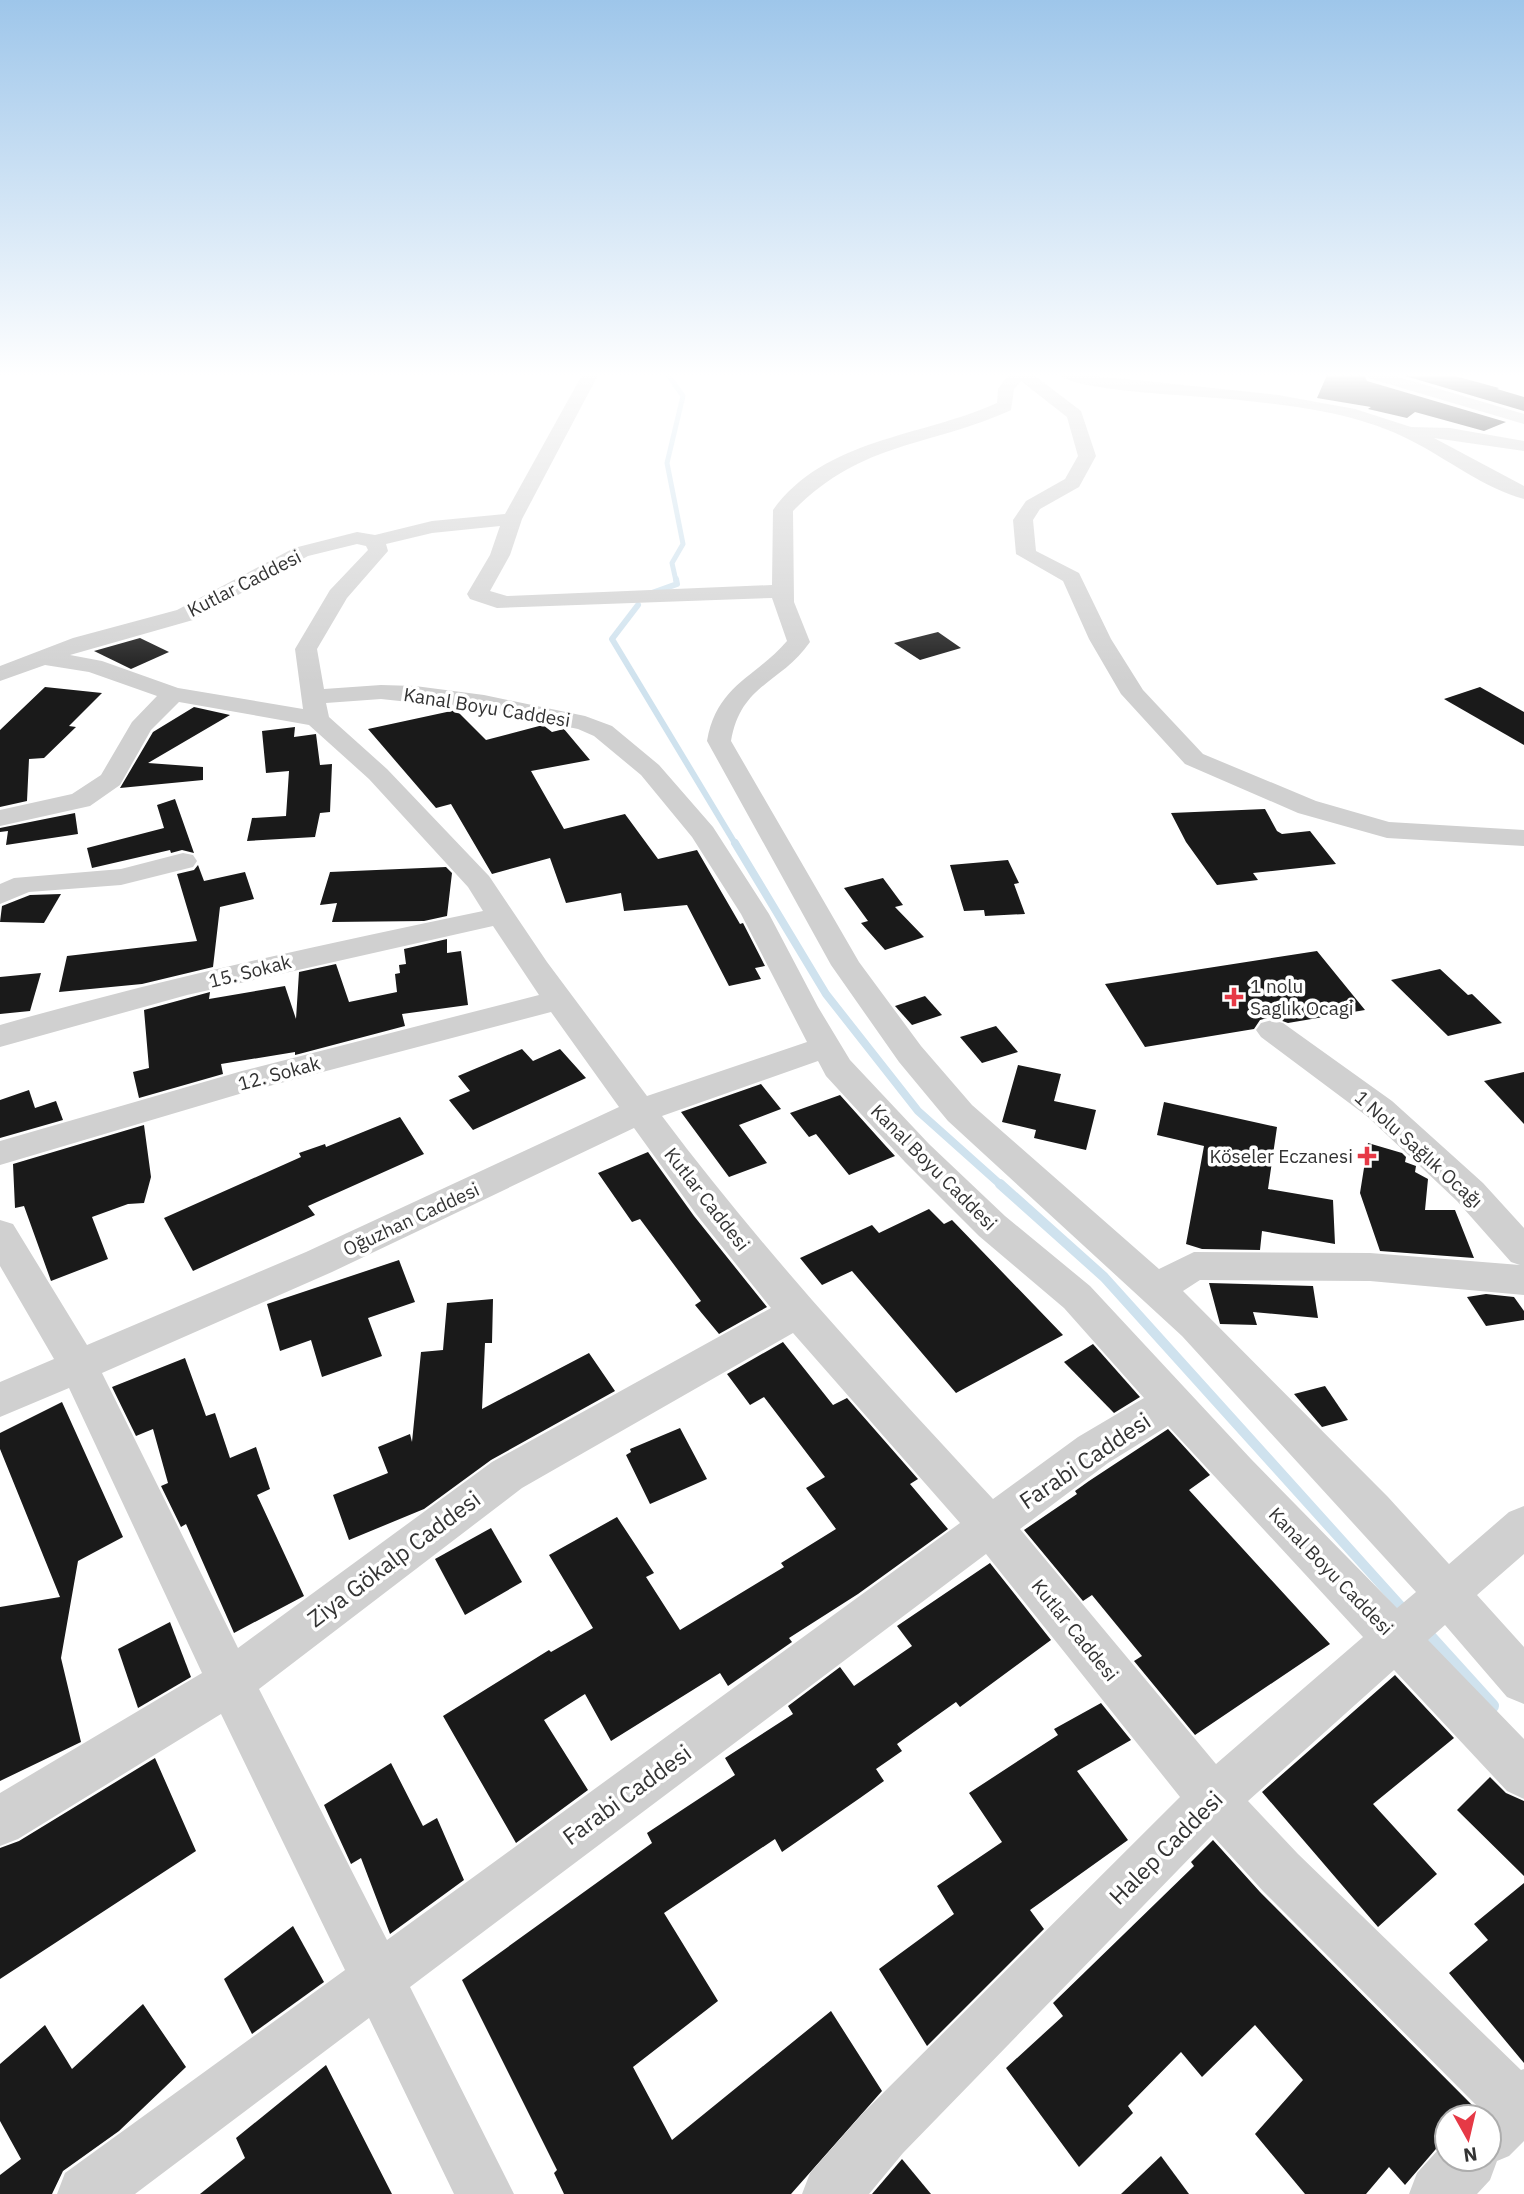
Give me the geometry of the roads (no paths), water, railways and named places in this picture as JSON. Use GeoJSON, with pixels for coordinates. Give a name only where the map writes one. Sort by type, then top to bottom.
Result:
{"type":"FeatureCollection","features":[{"type":"Feature","properties":{"kind":"street"},"geometry":{"type":"LineString","coordinates":[[535,477],[512,519],[500,555],[478,594],[505,603],[782,591]]}},
{"type":"Feature","properties":{"kind":"street"},"geometry":{"type":"LineString","coordinates":[[821,477],[805,487],[783,510],[783,602],[799,642],[789,655],[747,684],[729,705],[720,723],[719,741],[846,965],[910,1054],[960,1114],[1196,1325],[1373,1511],[1524,1681]]}},
{"type":"Feature","properties":{"kind":"street"},"geometry":{"type":"LineString","coordinates":[[1075,477],[1072,483],[1033,505],[1023,520],[1026,554],[1072,577],[1100,639],[1133,694],[1194,759],[1307,807],[1387,830],[1524,838]]}},
{"type":"Feature","properties":{"kind":"street"},"geometry":{"type":"LineString","coordinates":[[1491,477],[1524,493]]}},
{"type":"Feature","properties":{"kind":"street","name":"Kutlar Caddesi"},"geometry":{"type":"LineString","coordinates":[[0,674],[81,643],[185,615],[301,552],[357,538],[375,541],[432,527],[512,519]]}},
{"type":"Feature","properties":{"kind":"street"},"geometry":{"type":"LineString","coordinates":[[315,708],[306,649],[338,595],[379,551],[375,541]]}},
{"type":"Feature","properties":{"kind":"street","name":"Kanal Boyu Caddesi"},"geometry":{"type":"LineString","coordinates":[[43,657],[94,666],[173,694],[280,712],[315,708],[340,693],[383,691],[553,716],[585,723],[604,731],[650,771],[703,832],[755,914],[838,1068],[917,1153],[992,1226],[1077,1297],[1395,1640],[1524,1774]]}},
{"type":"Feature","properties":{"kind":"street"},"geometry":{"type":"LineString","coordinates":[[0,818],[81,800],[111,780],[141,727],[173,694]]}},
{"type":"Feature","properties":{"kind":"street","name":"Kutlar Caddesi"},"geometry":{"type":"LineString","coordinates":[[315,708],[479,882],[559,1000],[709,1205],[797,1312],[991,1527],[1213,1799],[1513,2113]]}},
{"type":"Feature","properties":{"kind":"street"},"geometry":{"type":"LineString","coordinates":[[0,895],[24,884],[121,877],[183,861]]}},
{"type":"Feature","properties":{"kind":"street","name":"15. Sokak"},"geometry":{"type":"LineString","coordinates":[[0,1036],[48,1021],[299,959],[501,916]]}},
{"type":"Feature","properties":{"kind":"street","name":"12. Sokak"},"geometry":{"type":"LineString","coordinates":[[0,1153],[242,1083],[559,1000]]}},
{"type":"Feature","properties":{"kind":"street","name":"1 Nolu Sağlık Ocağı"},"geometry":{"type":"LineString","coordinates":[[1272,1031],[1380,1109],[1469,1192],[1524,1252]]}},
{"type":"Feature","properties":{"kind":"street","name":"Oğuzhan Caddesi"},"geometry":{"type":"LineString","coordinates":[[0,1400],[78,1364],[320,1262],[640,1111],[825,1047]]}},
{"type":"Feature","properties":{"kind":"street"},"geometry":{"type":"LineString","coordinates":[[0,1234],[78,1364],[230,1682],[485,2194]]}},
{"type":"Feature","properties":{"kind":"street"},"geometry":{"type":"LineString","coordinates":[[1156,1289],[1195,1266],[1370,1267],[1524,1280]]}},
{"type":"Feature","properties":{"kind":"street","name":"Ziya Gökalp Caddesi"},"geometry":{"type":"LineString","coordinates":[[0,1821],[230,1682],[507,1475],[797,1312]]}},
{"type":"Feature","properties":{"kind":"street","name":"Farabi Caddesi"},"geometry":{"type":"LineString","coordinates":[[86,2194],[1093,1450],[1173,1402]]}},
{"type":"Feature","properties":{"kind":"street","name":"Halep Caddesi"},"geometry":{"type":"LineString","coordinates":[[831,2194],[883,2133],[1213,1799],[1524,1526]]}},
{"type":"Feature","properties":{"kind":"street"},"geometry":{"type":"LineString","coordinates":[[1438,2194],[1457,2173]]}},
{"type":"Feature","properties":{"kind":"waterway"},"geometry":{"type":"LineString","coordinates":[[670,477],[683,544],[672,563],[676,581]]}},
{"type":"Feature","properties":{"kind":"waterway"},"geometry":{"type":"LineString","coordinates":[[652,593],[677,584],[676,579]]}},
{"type":"Feature","properties":{"kind":"waterway"},"geometry":{"type":"LineString","coordinates":[[638,605],[612,639],[736,845]]}},
{"type":"Feature","properties":{"kind":"waterway"},"geometry":{"type":"LineString","coordinates":[[735,843],[826,994],[918,1111],[1002,1186]]}},
{"type":"Feature","properties":{"kind":"waterway"},"geometry":{"type":"LineString","coordinates":[[1000,1184],[1104,1277],[1407,1613]]}},
{"type":"Feature","properties":{"kind":"waterway"},"geometry":{"type":"LineString","coordinates":[[1424,1631],[1492,1706]]}},
{"type":"Feature","properties":{"kind":"place","name":"1 nolu Saglık Ocagi"},"geometry":{"type":"Point","coordinates":[1234,997]}},
{"type":"Feature","properties":{"kind":"place","name":"Köseler Eczanesi"},"geometry":{"type":"Point","coordinates":[1367,1156]}}]}
